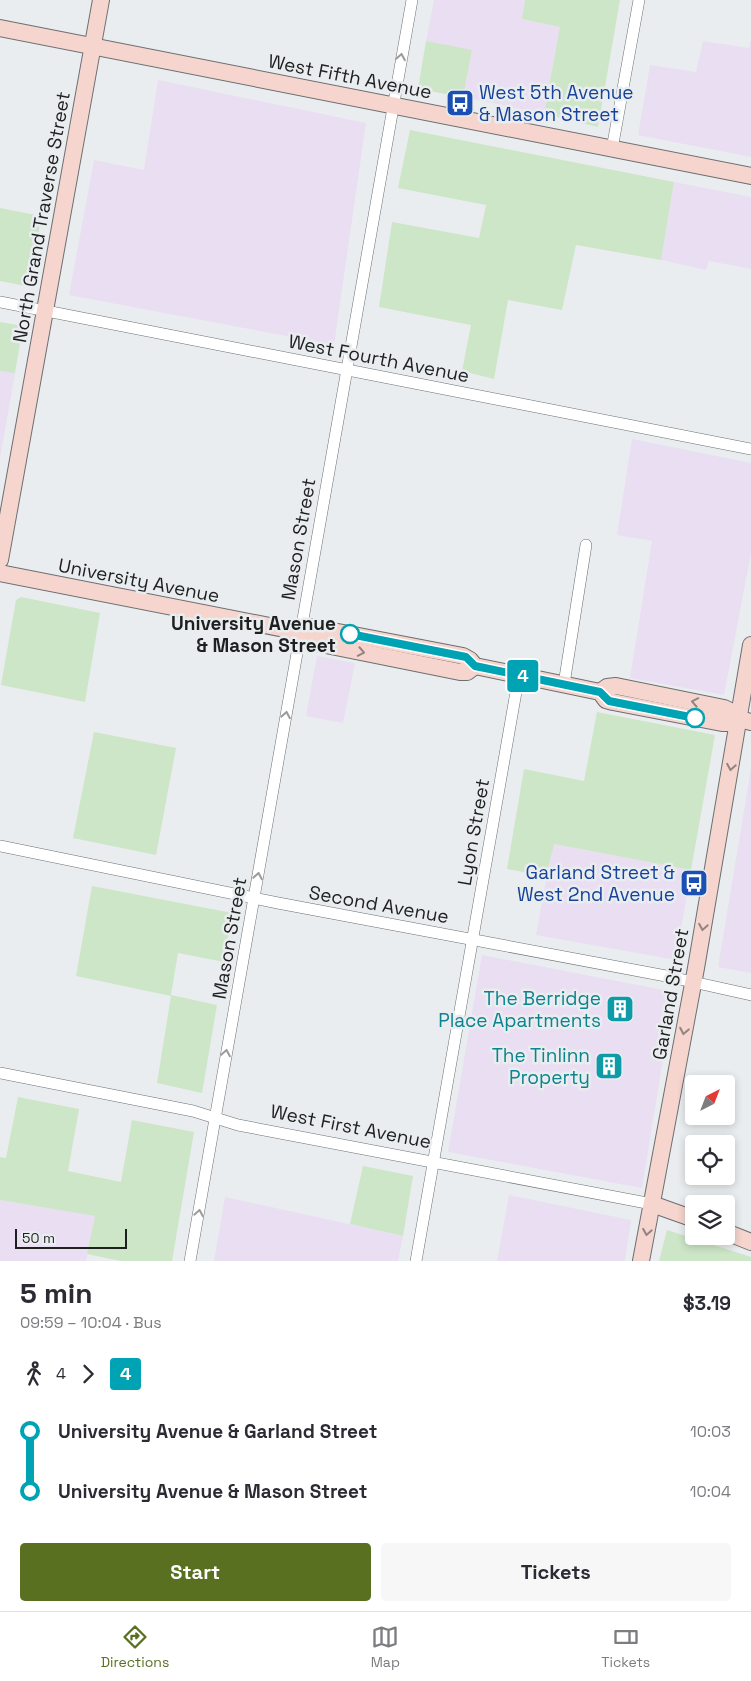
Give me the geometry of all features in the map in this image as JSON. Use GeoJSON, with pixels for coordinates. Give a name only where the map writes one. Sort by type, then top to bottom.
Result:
{"type":"FeatureCollection","features":[{"type":"Feature","properties":{"kind":"street","name":"North Grand Traverse Street"},"geometry":{"type":"LineString","coordinates":[[0,560],[101,0]]}},
{"type":"Feature","properties":{"kind":"street","name":"Mason Street"},"geometry":{"type":"LineString","coordinates":[[190,1261],[412,0]]}},
{"type":"Feature","properties":{"kind":"street"},"geometry":{"type":"LineString","coordinates":[[612,149],[639,0]]}},
{"type":"Feature","properties":{"kind":"street","name":"West Fifth Avenue"},"geometry":{"type":"LineString","coordinates":[[0,28],[751,176]]}},
{"type":"Feature","properties":{"kind":"street","name":"West Fourth Avenue"},"geometry":{"type":"LineString","coordinates":[[0,302],[751,449]]}},
{"type":"Feature","properties":{"kind":"street"},"geometry":{"type":"LineString","coordinates":[[564,684],[586,545]]}},
{"type":"Feature","properties":{"kind":"street","name":"University Avenue"},"geometry":{"type":"LineString","coordinates":[[0,573],[300,632],[304,639],[311,642],[460,672],[467,672],[475,666],[600,692],[606,700],[613,702],[725,724],[745,720]]}},
{"type":"Feature","properties":{"kind":"street","name":"Garland Street"},"geometry":{"type":"LineString","coordinates":[[641,1261],[745,720],[751,645]]}},
{"type":"Feature","properties":{"kind":"street","name":"Lyon Street"},"geometry":{"type":"LineString","coordinates":[[416,1261],[519,675]]}},
{"type":"Feature","properties":{"kind":"street","name":"Second Avenue"},"geometry":{"type":"LineString","coordinates":[[0,846],[254,898],[473,939],[751,995]]}},
{"type":"Feature","properties":{"kind":"street","name":"West First Avenue"},"geometry":{"type":"LineString","coordinates":[[0,1073],[193,1111],[234,1124],[652,1204],[685,1216]]}},
{"type":"Feature","properties":{"kind":"street"},"geometry":{"type":"LineString","coordinates":[[735,1236],[751,1242]]}},
{"type":"Feature","properties":{"kind":"shaded area"},"geometry":{"type":"Polygon","coordinates":[[[434,0],[525,0],[522,19],[560,27],[544,114],[463,97],[472,51],[426,41],[434,0]]]}},
{"type":"Feature","properties":{"kind":"shaded area"},"geometry":{"type":"Polygon","coordinates":[[[751,39],[751,157],[638,135],[650,65],[696,72],[703,41],[749,48],[751,39]]]}},
{"type":"Feature","properties":{"kind":"shaded area"},"geometry":{"type":"Polygon","coordinates":[[[158,80],[366,123],[334,345],[69,295],[94,160],[144,170],[158,80]]]}},
{"type":"Feature","properties":{"kind":"shaded area"},"geometry":{"type":"Polygon","coordinates":[[[674,182],[751,197],[751,269],[709,261],[706,270],[661,260],[674,182]]]}},
{"type":"Feature","properties":{"kind":"shaded area"},"geometry":{"type":"Polygon","coordinates":[[[0,371],[15,373],[0,458],[0,371]]]}},
{"type":"Feature","properties":{"kind":"shaded area"},"geometry":{"type":"Polygon","coordinates":[[[632,439],[751,463],[751,553],[724,695],[630,678],[652,541],[617,535],[632,439]]]}},
{"type":"Feature","properties":{"kind":"shaded area"},"geometry":{"type":"Polygon","coordinates":[[[317,656],[355,663],[343,723],[306,716],[317,656]]]}},
{"type":"Feature","properties":{"kind":"shaded area"},"geometry":{"type":"Polygon","coordinates":[[[751,769],[751,973],[718,967],[751,769]]]}},
{"type":"Feature","properties":{"kind":"shaded area"},"geometry":{"type":"Polygon","coordinates":[[[553,844],[691,870],[676,960],[536,935],[553,844]]]}},
{"type":"Feature","properties":{"kind":"shaded area"},"geometry":{"type":"Polygon","coordinates":[[[482,955],[674,992],[642,1188],[448,1152],[482,955]]]}},
{"type":"Feature","properties":{"kind":"shaded area"},"geometry":{"type":"Polygon","coordinates":[[[509,1195],[631,1220],[625,1261],[497,1261],[509,1195]]]}},
{"type":"Feature","properties":{"kind":"shaded area"},"geometry":{"type":"Polygon","coordinates":[[[225,1197],[403,1236],[398,1261],[214,1261],[225,1197]]]}},
{"type":"Feature","properties":{"kind":"shaded area"},"geometry":{"type":"Polygon","coordinates":[[[0,1200],[95,1216],[86,1261],[0,1261],[0,1200]]]}},
{"type":"Feature","properties":{"kind":"green space"},"geometry":{"type":"Polygon","coordinates":[[[525,0],[620,0],[598,127],[544,114],[560,27],[522,19],[525,0]]]}},
{"type":"Feature","properties":{"kind":"green space"},"geometry":{"type":"Polygon","coordinates":[[[426,41],[472,50],[463,97],[418,89],[426,41]]]}},
{"type":"Feature","properties":{"kind":"green space"},"geometry":{"type":"Polygon","coordinates":[[[410,130],[674,182],[661,260],[576,245],[562,310],[508,300],[494,379],[462,371],[471,325],[379,307],[392,222],[479,238],[486,205],[398,188],[410,130]]]}},
{"type":"Feature","properties":{"kind":"green space"},"geometry":{"type":"Polygon","coordinates":[[[0,208],[41,216],[31,287],[0,281],[0,208]]]}},
{"type":"Feature","properties":{"kind":"green space"},"geometry":{"type":"Polygon","coordinates":[[[0,322],[23,326],[15,373],[0,371],[0,322]]]}},
{"type":"Feature","properties":{"kind":"green space"},"geometry":{"type":"Polygon","coordinates":[[[21,597],[100,613],[85,702],[1,685],[16,600],[21,597]]]}},
{"type":"Feature","properties":{"kind":"green space"},"geometry":{"type":"Polygon","coordinates":[[[597,712],[715,735],[691,870],[554,844],[546,876],[507,869],[524,769],[584,781],[597,712]]]}},
{"type":"Feature","properties":{"kind":"green space"},"geometry":{"type":"Polygon","coordinates":[[[94,732],[176,748],[156,855],[73,838],[94,732]]]}},
{"type":"Feature","properties":{"kind":"green space"},"geometry":{"type":"Polygon","coordinates":[[[92,886],[232,913],[224,962],[178,953],[171,995],[217,1005],[202,1093],[157,1083],[171,996],[76,976],[92,886]]]}},
{"type":"Feature","properties":{"kind":"green space"},"geometry":{"type":"Polygon","coordinates":[[[18,1097],[79,1109],[68,1171],[121,1182],[132,1120],[194,1132],[172,1261],[121,1261],[87,1254],[95,1216],[0,1200],[0,1157],[6,1158],[18,1097]]]}},
{"type":"Feature","properties":{"kind":"green space"},"geometry":{"type":"Polygon","coordinates":[[[363,1166],[413,1176],[403,1236],[350,1224],[363,1166]]]}},
{"type":"Feature","properties":{"kind":"green space"},"geometry":{"type":"Polygon","coordinates":[[[667,1230],[685,1236],[685,1245],[714,1245],[751,1257],[751,1261],[659,1261],[667,1230]]]}},
{"type":"Feature","properties":{"kind":"bus line","name":"4"},"geometry":{"type":"LineString","coordinates":[[350,634],[466,657],[475,666],[600,692],[609,701],[695,718]]}},
{"type":"Feature","properties":{"kind":"place","name":"West 5th Avenue & Mason Street"},"geometry":{"type":"Point","coordinates":[460,103]}},
{"type":"Feature","properties":{"kind":"place","name":"University Avenue & Mason Street"},"geometry":{"type":"Point","coordinates":[350,634]}},
{"type":"Feature","properties":{"kind":"place","name":"Garland Street & West 2nd Avenue"},"geometry":{"type":"Point","coordinates":[694,883]}},
{"type":"Feature","properties":{"kind":"place","name":"The Berridge Place Apartments"},"geometry":{"type":"Point","coordinates":[620,1009]}},
{"type":"Feature","properties":{"kind":"place","name":"The Tinlinn Property"},"geometry":{"type":"Point","coordinates":[609,1066]}}]}
